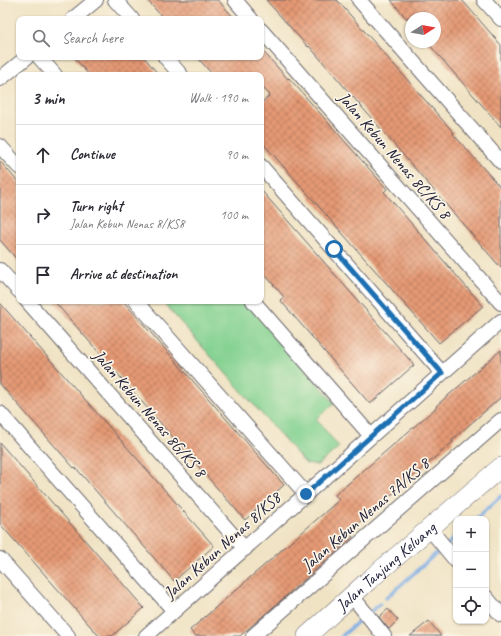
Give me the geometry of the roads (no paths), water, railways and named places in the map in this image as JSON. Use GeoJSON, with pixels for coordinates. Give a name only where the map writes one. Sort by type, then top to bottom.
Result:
{"type":"FeatureCollection","features":[{"type":"Feature","properties":{"kind":"main road","name":"Jalan Tanjung Keluang"},"geometry":{"type":"LineString","coordinates":[[307,636],[501,467]]}},
{"type":"Feature","properties":{"kind":"street"},"geometry":{"type":"LineString","coordinates":[[77,16],[96,0]]}},
{"type":"Feature","properties":{"kind":"street"},"geometry":{"type":"LineString","coordinates":[[115,0],[129,16]]}},
{"type":"Feature","properties":{"kind":"street"},"geometry":{"type":"LineString","coordinates":[[234,0],[248,16]]}},
{"type":"Feature","properties":{"kind":"street"},"geometry":{"type":"LineString","coordinates":[[359,0],[501,162]]}},
{"type":"Feature","properties":{"kind":"street"},"geometry":{"type":"LineString","coordinates":[[484,0],[501,19]]}},
{"type":"Feature","properties":{"kind":"street","name":"Jalan Kebun Nenas 8C/KS 8"},"geometry":{"type":"LineString","coordinates":[[264,33],[501,304]]}},
{"type":"Feature","properties":{"kind":"street"},"geometry":{"type":"LineString","coordinates":[[0,79],[23,60]]}},
{"type":"Feature","properties":{"kind":"street"},"geometry":{"type":"LineString","coordinates":[[42,60],[52,72]]}},
{"type":"Feature","properties":{"kind":"street"},"geometry":{"type":"LineString","coordinates":[[168,60],[178,72]]}},
{"type":"Feature","properties":{"kind":"street"},"geometry":{"type":"LineString","coordinates":[[0,146],[16,164]]}},
{"type":"Feature","properties":{"kind":"street"},"geometry":{"type":"LineString","coordinates":[[264,169],[442,373]]}},
{"type":"Feature","properties":{"kind":"street"},"geometry":{"type":"LineString","coordinates":[[0,270],[16,289]]}},
{"type":"Feature","properties":{"kind":"street","name":"Jalan Kebun Nenas 8G/KS 8"},"geometry":{"type":"LineString","coordinates":[[30,304],[245,548]]}},
{"type":"Feature","properties":{"kind":"street"},"geometry":{"type":"LineString","coordinates":[[139,304],[306,494]]}},
{"type":"Feature","properties":{"kind":"street"},"geometry":{"type":"LineString","coordinates":[[256,304],[371,436]]}},
{"type":"Feature","properties":{"kind":"street","name":"Jalan Kebun Nenas 8/KS8"},"geometry":{"type":"LineString","coordinates":[[146,636],[501,321]]}},
{"type":"Feature","properties":{"kind":"street"},"geometry":{"type":"LineString","coordinates":[[0,413],[174,611]]}},
{"type":"Feature","properties":{"kind":"street","name":"Jalan Kebun Nenas 7A/KS 8"},"geometry":{"type":"LineString","coordinates":[[253,636],[501,420]]}},
{"type":"Feature","properties":{"kind":"street"},"geometry":{"type":"LineString","coordinates":[[430,528],[453,556]]}},
{"type":"Feature","properties":{"kind":"street"},"geometry":{"type":"LineString","coordinates":[[0,559],[68,636]]}},
{"type":"Feature","properties":{"kind":"street"},"geometry":{"type":"LineString","coordinates":[[352,596],[384,636]]}},
{"type":"Feature","properties":{"kind":"street"},"geometry":{"type":"LineString","coordinates":[[489,601],[501,615]]}},
{"type":"Feature","properties":{"kind":"waterway"},"geometry":{"type":"LineString","coordinates":[[479,516],[501,496]]}},
{"type":"Feature","properties":{"kind":"waterway"},"geometry":{"type":"LineString","coordinates":[[447,545],[453,539]]}},
{"type":"Feature","properties":{"kind":"waterway"},"geometry":{"type":"LineString","coordinates":[[386,598],[439,551]]}},
{"type":"Feature","properties":{"kind":"waterway"},"geometry":{"type":"LineString","coordinates":[[370,612],[380,604]]}},
{"type":"Feature","properties":{"kind":"waterway"},"geometry":{"type":"LineString","coordinates":[[342,636],[361,619]]}}]}
